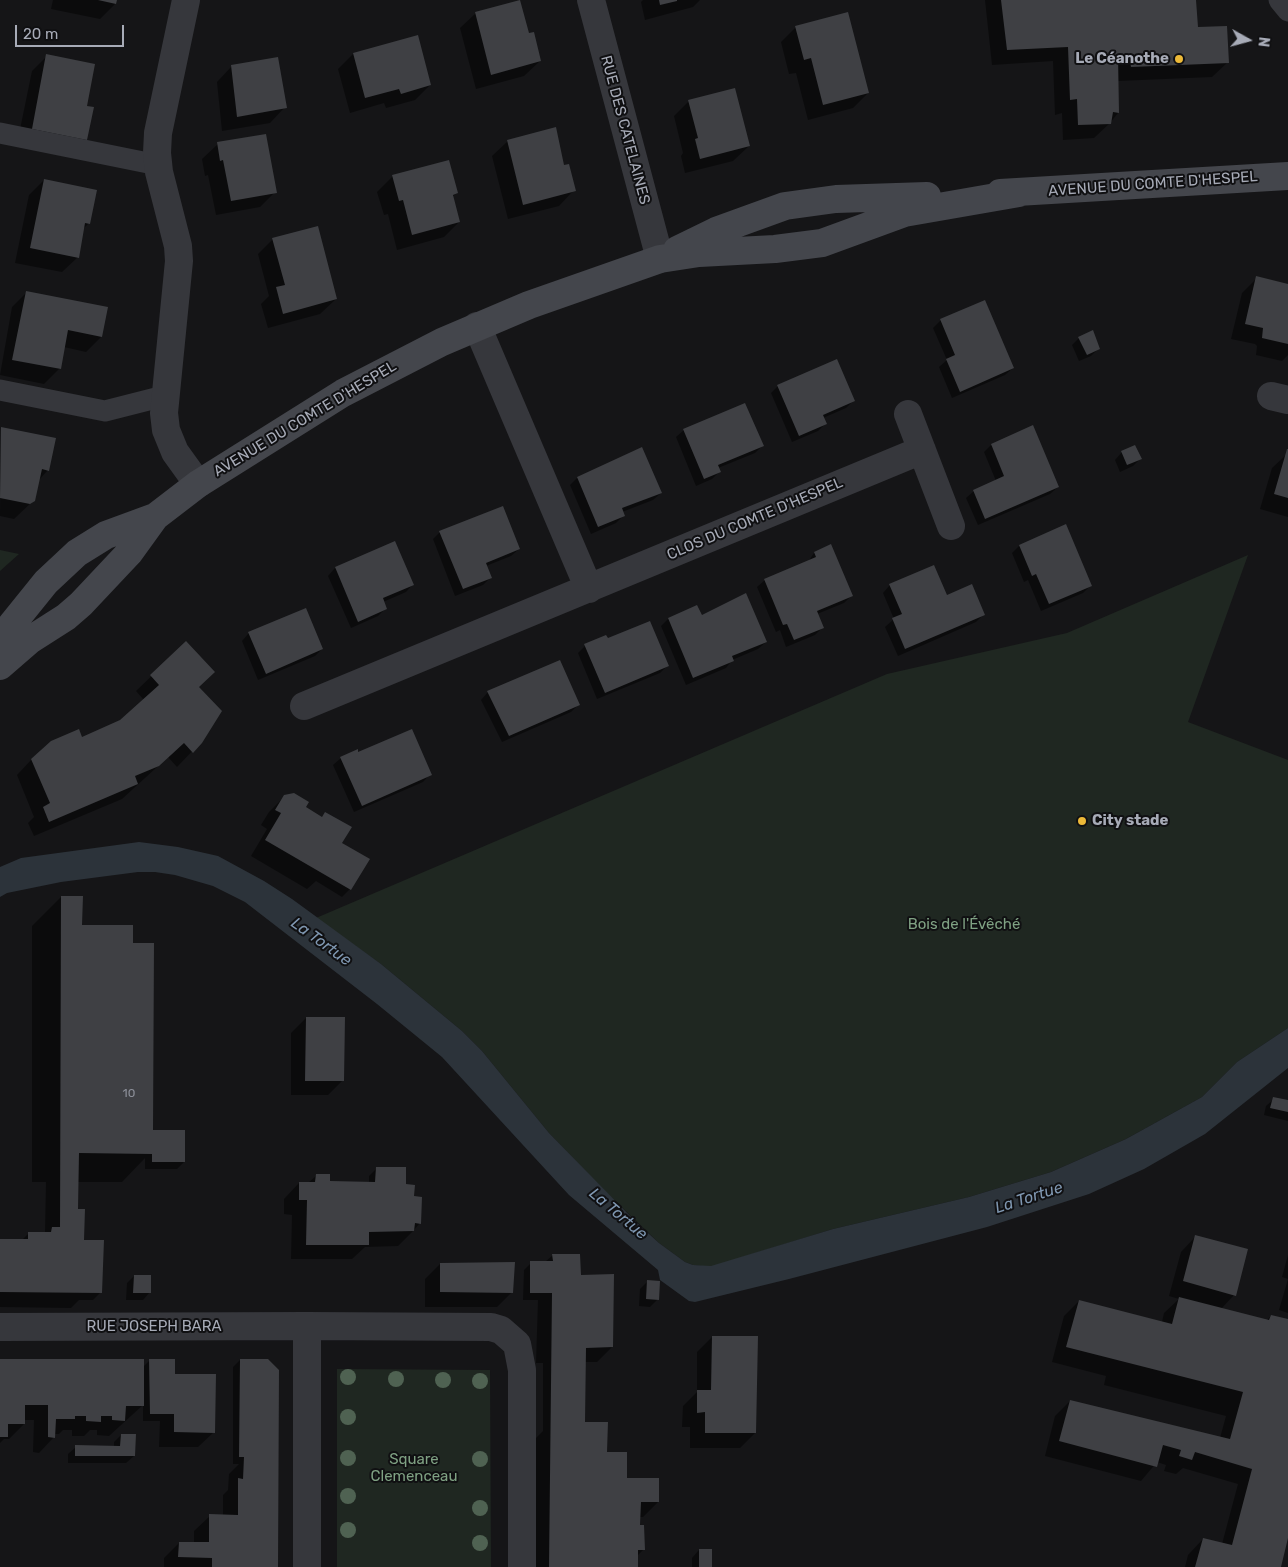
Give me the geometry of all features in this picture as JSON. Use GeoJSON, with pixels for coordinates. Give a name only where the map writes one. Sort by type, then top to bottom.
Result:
{"type":"FeatureCollection","features":[{"type":"Feature","properties":{"kind":"street"},"geometry":{"type":"LineString","coordinates":[[186,0],[158,132],[158,165],[175,231],[178,261],[164,396],[166,430],[175,452],[198,484]]}},
{"type":"Feature","properties":{"kind":"street","name":"RUE DES CATELAINES"},"geometry":{"type":"LineString","coordinates":[[591,0],[660,259]]}},
{"type":"Feature","properties":{"kind":"street","name":"AVENUE DU COMTE D'HESPEL"},"geometry":{"type":"LineString","coordinates":[[0,666],[30,640],[66,617],[86,600],[129,553],[155,518],[198,484],[343,393],[407,358],[477,326],[575,288],[660,259],[716,230],[785,206],[836,200],[1018,193],[1288,176]]}},
{"type":"Feature","properties":{"kind":"street","name":"AVENUE DU COMTE D'HESPEL"},"geometry":{"type":"LineString","coordinates":[[660,259],[700,253],[775,249],[822,243],[904,213],[1018,193]]}},
{"type":"Feature","properties":{"kind":"street"},"geometry":{"type":"LineString","coordinates":[[477,326],[589,589]]}},
{"type":"Feature","properties":{"kind":"street"},"geometry":{"type":"LineString","coordinates":[[908,414],[951,526]]}},
{"type":"Feature","properties":{"kind":"street","name":"CLOS DU COMTE D'HESPEL"},"geometry":{"type":"LineString","coordinates":[[304,706],[922,450]]}},
{"type":"Feature","properties":{"kind":"street","name":"AVENUE DU COMTE D'HESPEL"},"geometry":{"type":"LineString","coordinates":[[0,639],[46,582],[77,553],[106,535],[155,518]]}},
{"type":"Feature","properties":{"kind":"street"},"geometry":{"type":"LineString","coordinates":[[307,1567],[308,1326]]}},
{"type":"Feature","properties":{"kind":"street","name":"RUE JOSEPH BARA"},"geometry":{"type":"LineString","coordinates":[[0,1327],[491,1327],[501,1330],[517,1344],[522,1370],[522,1567]]}},
{"type":"Feature","properties":{"kind":"lane"},"geometry":{"type":"LineString","coordinates":[[1279,0],[1288,10]]}},
{"type":"Feature","properties":{"kind":"lane"},"geometry":{"type":"LineString","coordinates":[[0,133],[158,165]]}},
{"type":"Feature","properties":{"kind":"lane"},"geometry":{"type":"LineString","coordinates":[[0,390],[105,411],[164,396]]}},
{"type":"Feature","properties":{"kind":"green space"},"geometry":{"type":"Polygon","coordinates":[[[0,550],[19,554],[0,571],[0,550]]]}},
{"type":"Feature","properties":{"kind":"green space","name":"Bois de l'Évêché"},"geometry":{"type":"Polygon","coordinates":[[[1248,555],[1188,722],[1288,760],[1288,1028],[1237,1062],[1202,1097],[1126,1139],[1051,1172],[969,1197],[833,1229],[711,1267],[693,1265],[685,1262],[659,1243],[606,1192],[549,1133],[482,1051],[462,1031],[381,964],[316,918],[887,674],[1067,633],[1248,555]]]}},
{"type":"Feature","properties":{"kind":"green space","name":"Square Clemenceau"},"geometry":{"type":"Polygon","coordinates":[[[337,1369],[490,1370],[491,1567],[337,1567],[337,1369]]]}},
{"type":"Feature","properties":{"kind":"water","name":"La Tortue"},"geometry":{"type":"Polygon","coordinates":[[[139,842],[178,847],[218,856],[292,899],[381,964],[462,1031],[482,1051],[549,1133],[637,1223],[659,1243],[685,1262],[693,1265],[711,1266],[833,1229],[969,1197],[1051,1172],[1126,1139],[1202,1097],[1237,1062],[1288,1028],[1288,1068],[1205,1134],[1144,1169],[1089,1194],[987,1227],[789,1279],[695,1302],[689,1301],[660,1280],[658,1270],[569,1195],[442,1057],[245,902],[213,886],[175,875],[155,872],[138,872],[61,882],[7,893],[0,897],[0,867],[21,858],[139,842]]]}},
{"type":"Feature","properties":{"kind":"building"},"geometry":{"type":"Polygon","coordinates":[[[98,0],[117,0],[116,4],[98,0]]]}},
{"type":"Feature","properties":{"kind":"building"},"geometry":{"type":"Polygon","coordinates":[[[520,0],[529,33],[534,32],[541,61],[491,75],[475,12],[520,0]]]}},
{"type":"Feature","properties":{"kind":"building"},"geometry":{"type":"Polygon","coordinates":[[[659,0],[677,0],[677,1],[660,5],[659,0]]]}},
{"type":"Feature","properties":{"kind":"building","name":"Le Céanothe"},"geometry":{"type":"Polygon","coordinates":[[[1001,0],[1196,0],[1198,27],[1227,26],[1229,63],[1131,67],[1129,55],[1118,55],[1119,113],[1113,112],[1111,124],[1078,125],[1077,99],[1070,100],[1068,47],[1007,50],[1001,0]]]}},
{"type":"Feature","properties":{"kind":"building"},"geometry":{"type":"Polygon","coordinates":[[[848,12],[869,93],[823,105],[811,58],[804,60],[795,26],[848,12]]]}},
{"type":"Feature","properties":{"kind":"building"},"geometry":{"type":"Polygon","coordinates":[[[418,35],[431,85],[401,94],[399,89],[365,98],[353,53],[418,35]]]}},
{"type":"Feature","properties":{"kind":"building"},"geometry":{"type":"Polygon","coordinates":[[[46,54],[95,64],[87,106],[94,107],[87,140],[32,129],[46,54]]]}},
{"type":"Feature","properties":{"kind":"building"},"geometry":{"type":"Polygon","coordinates":[[[278,57],[287,108],[237,117],[231,65],[278,57]]]}},
{"type":"Feature","properties":{"kind":"building"},"geometry":{"type":"Polygon","coordinates":[[[735,88],[750,146],[700,159],[695,139],[698,138],[688,100],[735,88]]]}},
{"type":"Feature","properties":{"kind":"building"},"geometry":{"type":"Polygon","coordinates":[[[556,127],[564,165],[569,164],[576,191],[523,205],[507,140],[556,127]]]}},
{"type":"Feature","properties":{"kind":"building"},"geometry":{"type":"Polygon","coordinates":[[[266,134],[277,193],[231,201],[223,160],[220,161],[217,142],[266,134]]]}},
{"type":"Feature","properties":{"kind":"building"},"geometry":{"type":"Polygon","coordinates":[[[449,160],[458,193],[453,195],[460,222],[412,235],[403,200],[399,201],[392,175],[449,160]]]}},
{"type":"Feature","properties":{"kind":"building"},"geometry":{"type":"Polygon","coordinates":[[[44,179],[97,190],[90,224],[85,223],[79,258],[30,248],[44,179]]]}},
{"type":"Feature","properties":{"kind":"building"},"geometry":{"type":"Polygon","coordinates":[[[318,226],[337,299],[283,314],[276,287],[285,285],[272,238],[318,226]]]}},
{"type":"Feature","properties":{"kind":"building"},"geometry":{"type":"Polygon","coordinates":[[[1256,276],[1288,284],[1288,344],[1262,338],[1263,328],[1245,324],[1256,276]]]}},
{"type":"Feature","properties":{"kind":"building"},"geometry":{"type":"Polygon","coordinates":[[[26,291],[108,307],[102,337],[68,330],[61,369],[12,360],[26,291]]]}},
{"type":"Feature","properties":{"kind":"building"},"geometry":{"type":"Polygon","coordinates":[[[985,300],[1014,368],[960,392],[946,359],[955,355],[940,319],[985,300]]]}},
{"type":"Feature","properties":{"kind":"building"},"geometry":{"type":"Polygon","coordinates":[[[1093,330],[1100,349],[1087,355],[1078,337],[1093,330]]]}},
{"type":"Feature","properties":{"kind":"building"},"geometry":{"type":"Polygon","coordinates":[[[837,359],[855,401],[823,415],[827,424],[799,436],[777,385],[837,359]]]}},
{"type":"Feature","properties":{"kind":"building"},"geometry":{"type":"Polygon","coordinates":[[[745,403],[764,446],[718,465],[721,472],[704,479],[683,429],[745,403]]]}},
{"type":"Feature","properties":{"kind":"building"},"geometry":{"type":"Polygon","coordinates":[[[1033,425],[1059,487],[985,519],[973,490],[1004,476],[991,444],[1033,425]]]}},
{"type":"Feature","properties":{"kind":"building"},"geometry":{"type":"Polygon","coordinates":[[[1,427],[56,438],[49,471],[42,469],[35,501],[30,504],[0,498],[1,427]]]}},
{"type":"Feature","properties":{"kind":"building"},"geometry":{"type":"Polygon","coordinates":[[[1135,445],[1142,459],[1127,465],[1121,451],[1135,445]]]}},
{"type":"Feature","properties":{"kind":"building"},"geometry":{"type":"Polygon","coordinates":[[[642,447],[662,493],[622,508],[625,516],[598,527],[577,477],[642,447]]]}},
{"type":"Feature","properties":{"kind":"building"},"geometry":{"type":"Polygon","coordinates":[[[1288,449],[1288,498],[1274,494],[1288,449]]]}},
{"type":"Feature","properties":{"kind":"building"},"geometry":{"type":"Polygon","coordinates":[[[503,506],[520,549],[486,563],[492,578],[463,589],[439,531],[503,506]]]}},
{"type":"Feature","properties":{"kind":"building"},"geometry":{"type":"Polygon","coordinates":[[[1066,524],[1092,586],[1049,604],[1036,574],[1032,576],[1019,545],[1066,524]]]}},
{"type":"Feature","properties":{"kind":"building"},"geometry":{"type":"Polygon","coordinates":[[[395,541],[414,585],[383,598],[387,609],[358,622],[335,567],[395,541]]]}},
{"type":"Feature","properties":{"kind":"building"},"geometry":{"type":"Polygon","coordinates":[[[831,544],[853,596],[817,611],[824,628],[794,640],[787,624],[783,625],[764,579],[816,557],[814,552],[831,544]]]}},
{"type":"Feature","properties":{"kind":"building"},"geometry":{"type":"Polygon","coordinates":[[[934,565],[947,595],[972,584],[985,615],[905,649],[892,618],[902,614],[889,584],[934,565]]]}},
{"type":"Feature","properties":{"kind":"building"},"geometry":{"type":"Polygon","coordinates":[[[746,593],[767,642],[732,656],[734,661],[693,678],[668,618],[697,605],[702,615],[746,593]]]}},
{"type":"Feature","properties":{"kind":"building"},"geometry":{"type":"Polygon","coordinates":[[[306,608],[323,649],[266,674],[248,632],[306,608]]]}},
{"type":"Feature","properties":{"kind":"building"},"geometry":{"type":"Polygon","coordinates":[[[650,621],[669,666],[605,693],[584,644],[606,635],[608,638],[650,621]]]}},
{"type":"Feature","properties":{"kind":"building"},"geometry":{"type":"Polygon","coordinates":[[[186,641],[215,672],[199,687],[222,711],[202,743],[193,753],[184,743],[159,766],[135,776],[138,784],[49,822],[43,807],[50,803],[31,759],[51,741],[79,729],[82,737],[120,720],[159,685],[150,675],[186,641]]]}},
{"type":"Feature","properties":{"kind":"building"},"geometry":{"type":"Polygon","coordinates":[[[560,660],[580,705],[509,736],[487,691],[560,660]]]}},
{"type":"Feature","properties":{"kind":"building"},"geometry":{"type":"Polygon","coordinates":[[[412,729],[432,775],[362,806],[340,757],[358,749],[358,752],[412,729]]]}},
{"type":"Feature","properties":{"kind":"building"},"geometry":{"type":"Polygon","coordinates":[[[294,793],[309,802],[306,807],[322,817],[325,812],[352,827],[342,843],[370,859],[351,890],[265,840],[281,813],[275,810],[284,795],[294,793]]]}},
{"type":"Feature","properties":{"kind":"building"},"geometry":{"type":"Polygon","coordinates":[[[61,896],[83,896],[82,925],[133,925],[133,943],[154,943],[153,1130],[185,1130],[185,1162],[152,1162],[152,1154],[79,1153],[78,1209],[85,1209],[84,1240],[104,1240],[102,1293],[0,1292],[0,1239],[28,1239],[28,1232],[51,1232],[52,1227],[60,1227],[61,896]]]}},
{"type":"Feature","properties":{"kind":"building"},"geometry":{"type":"Polygon","coordinates":[[[306,1017],[345,1017],[344,1081],[305,1081],[306,1017]]]}},
{"type":"Feature","properties":{"kind":"building"},"geometry":{"type":"Polygon","coordinates":[[[1273,1097],[1288,1100],[1288,1112],[1270,1108],[1273,1097]]]}},
{"type":"Feature","properties":{"kind":"building"},"geometry":{"type":"Polygon","coordinates":[[[376,1167],[406,1167],[406,1184],[415,1185],[414,1196],[422,1197],[421,1224],[415,1223],[414,1231],[369,1232],[369,1245],[306,1245],[307,1200],[299,1200],[299,1182],[315,1182],[316,1174],[330,1174],[330,1181],[375,1182],[376,1167]]]}},
{"type":"Feature","properties":{"kind":"building"},"geometry":{"type":"Polygon","coordinates":[[[1195,1235],[1248,1249],[1236,1296],[1183,1281],[1195,1235]]]}},
{"type":"Feature","properties":{"kind":"building"},"geometry":{"type":"Polygon","coordinates":[[[552,1254],[580,1254],[581,1275],[614,1274],[613,1347],[586,1348],[585,1422],[608,1422],[607,1452],[627,1452],[627,1478],[659,1478],[659,1502],[641,1502],[640,1525],[644,1525],[645,1550],[638,1550],[638,1567],[549,1567],[552,1293],[530,1293],[530,1261],[553,1261],[552,1254]]]}},
{"type":"Feature","properties":{"kind":"building"},"geometry":{"type":"Polygon","coordinates":[[[515,1262],[513,1293],[440,1292],[440,1263],[515,1262]]]}},
{"type":"Feature","properties":{"kind":"building"},"geometry":{"type":"Polygon","coordinates":[[[134,1275],[151,1275],[151,1293],[133,1293],[134,1275]]]}},
{"type":"Feature","properties":{"kind":"building"},"geometry":{"type":"Polygon","coordinates":[[[647,1280],[660,1281],[659,1300],[646,1299],[647,1280]]]}},
{"type":"Feature","properties":{"kind":"building"},"geometry":{"type":"Polygon","coordinates":[[[1179,1297],[1269,1320],[1271,1315],[1288,1319],[1288,1538],[1281,1567],[1195,1567],[1203,1538],[1232,1545],[1252,1469],[1195,1452],[1192,1460],[1179,1456],[1181,1450],[1163,1445],[1157,1467],[1059,1441],[1070,1400],[1230,1439],[1243,1392],[1066,1347],[1079,1300],[1172,1324],[1179,1297]]]}},
{"type":"Feature","properties":{"kind":"building"},"geometry":{"type":"Polygon","coordinates":[[[712,1336],[758,1336],[756,1433],[705,1433],[705,1412],[697,1413],[697,1390],[711,1390],[712,1336]]]}},
{"type":"Feature","properties":{"kind":"building"},"geometry":{"type":"Polygon","coordinates":[[[0,1359],[144,1359],[144,1406],[126,1406],[125,1421],[112,1420],[112,1416],[101,1416],[101,1422],[86,1421],[86,1416],[75,1416],[75,1419],[56,1419],[55,1438],[48,1437],[48,1405],[25,1405],[25,1424],[8,1424],[8,1437],[0,1437],[0,1359]]]}},
{"type":"Feature","properties":{"kind":"building"},"geometry":{"type":"Polygon","coordinates":[[[149,1359],[175,1359],[175,1374],[216,1374],[215,1433],[174,1432],[174,1414],[150,1414],[149,1359]]]}},
{"type":"Feature","properties":{"kind":"building"},"geometry":{"type":"Polygon","coordinates":[[[240,1359],[268,1359],[279,1370],[278,1567],[212,1567],[212,1558],[178,1557],[179,1542],[209,1542],[209,1514],[238,1515],[238,1478],[243,1479],[244,1457],[239,1457],[240,1359]]]}},
{"type":"Feature","properties":{"kind":"building"},"geometry":{"type":"Polygon","coordinates":[[[121,1434],[136,1434],[135,1456],[75,1456],[75,1445],[120,1446],[121,1434]]]}},
{"type":"Feature","properties":{"kind":"building"},"geometry":{"type":"Polygon","coordinates":[[[699,1549],[712,1549],[712,1567],[699,1567],[699,1549]]]}},
{"type":"Feature","properties":{"kind":"place","name":"Le Céanothe"},"geometry":{"type":"Point","coordinates":[1179,59]}},
{"type":"Feature","properties":{"kind":"place","name":"City stade"},"geometry":{"type":"Point","coordinates":[1082,821]}}]}
